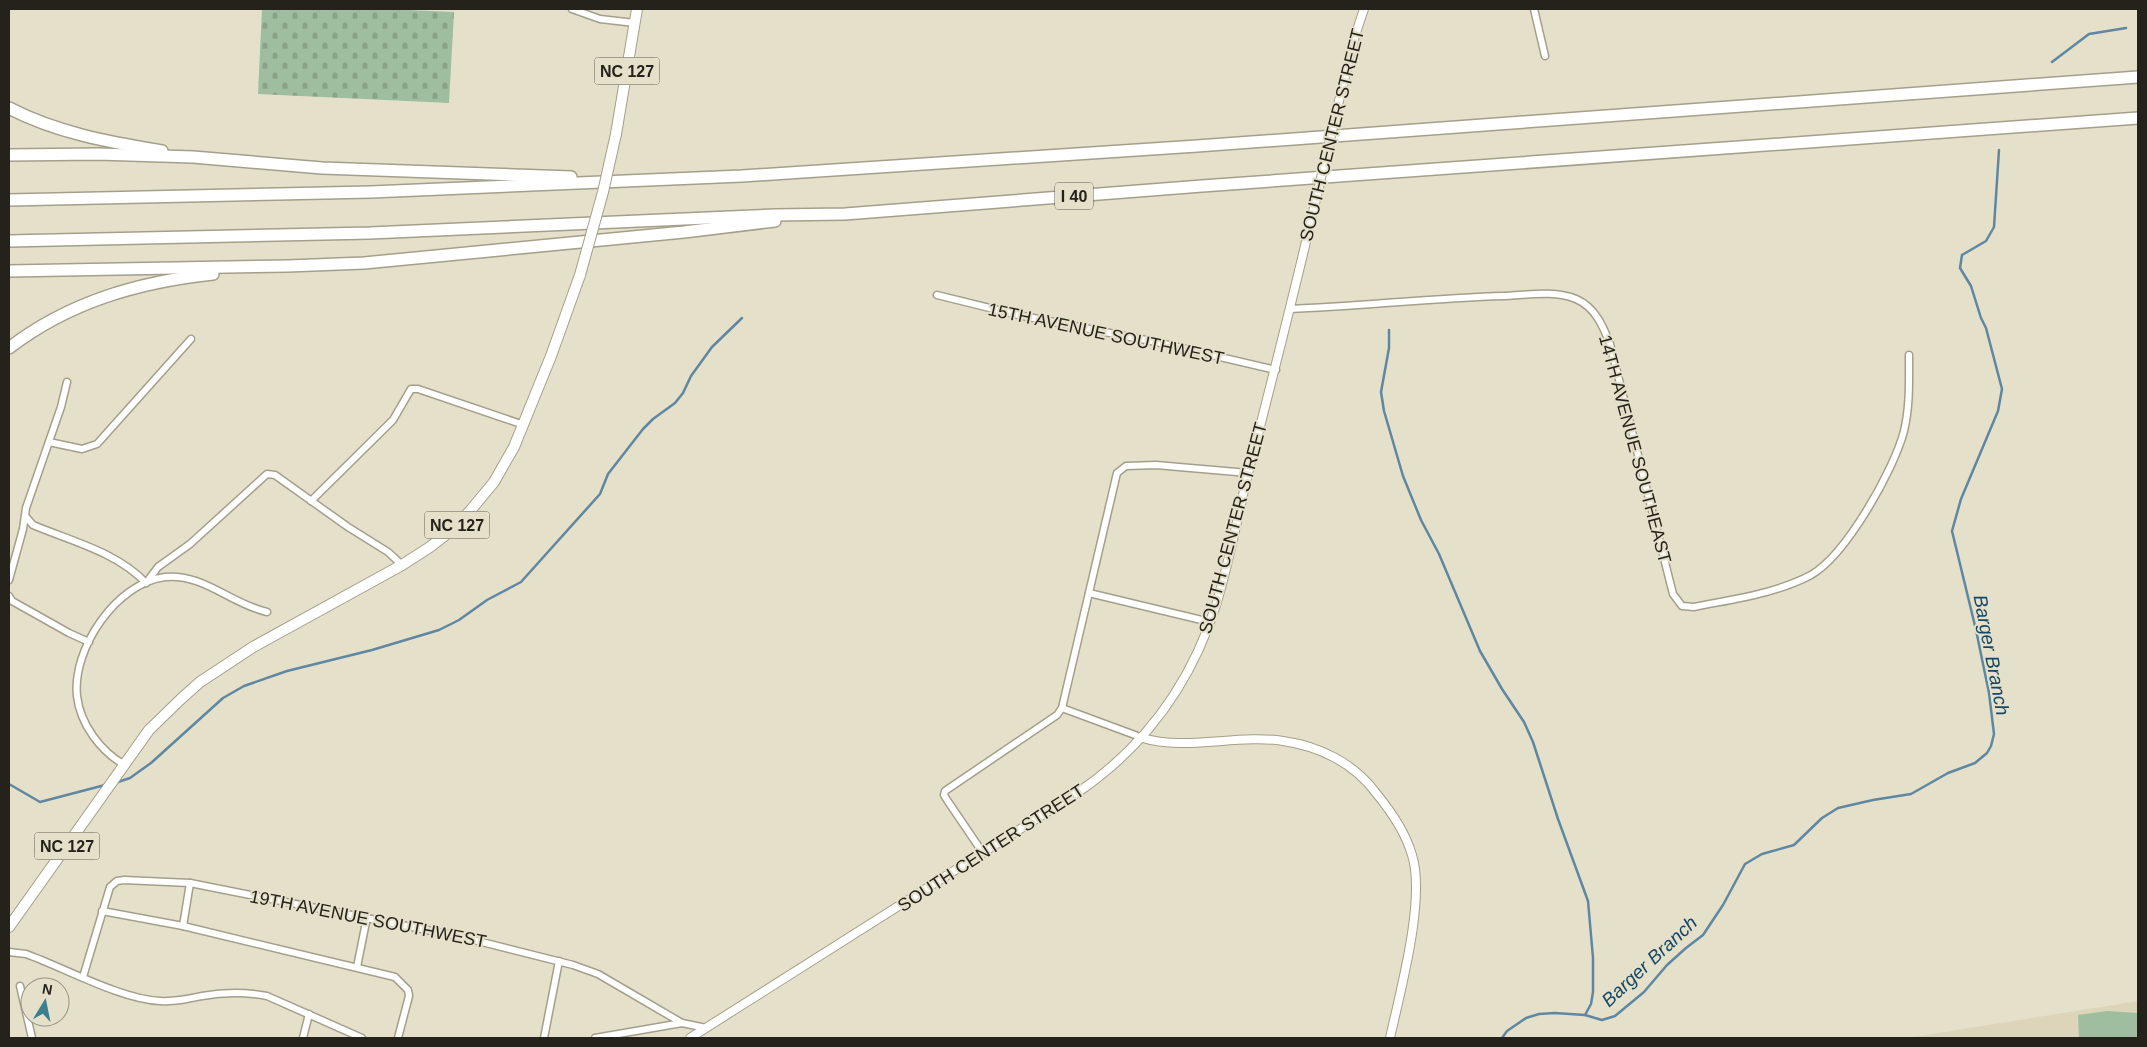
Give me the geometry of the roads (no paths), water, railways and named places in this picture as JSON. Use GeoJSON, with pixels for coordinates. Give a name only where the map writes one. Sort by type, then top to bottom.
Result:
{"type":"FeatureCollection","features":[{"type":"Feature","properties":{"kind":"highway"},"geometry":{"type":"LineString","coordinates":[[9,200],[371,192],[742,176],[877,168],[2138,77]]}},
{"type":"Feature","properties":{"kind":"highway"},"geometry":{"type":"LineString","coordinates":[[9,108],[41,123],[96,139],[221,160]]}},
{"type":"Feature","properties":{"kind":"highway","name":"I 40"},"geometry":{"type":"LineString","coordinates":[[9,241],[370,233],[895,210],[1231,183],[2138,118]]}},
{"type":"Feature","properties":{"kind":"highway"},"geometry":{"type":"LineString","coordinates":[[9,155],[98,154],[221,160],[322,168],[634,180]]}},
{"type":"Feature","properties":{"kind":"highway"},"geometry":{"type":"LineString","coordinates":[[9,271],[288,266],[428,258],[760,224],[812,214]]}},
{"type":"Feature","properties":{"kind":"highway"},"geometry":{"type":"LineString","coordinates":[[9,348],[57,317],[101,297],[125,289],[190,277],[288,266]]}},
{"type":"Feature","properties":{"kind":"main road","name":"NC 127"},"geometry":{"type":"LineString","coordinates":[[9,927],[148,730],[200,682],[253,647],[402,565],[448,533],[470,511],[494,482],[524,425],[580,275],[603,192],[616,134],[637,9]]}},
{"type":"Feature","properties":{"kind":"street"},"geometry":{"type":"LineString","coordinates":[[572,9],[600,19],[635,23]]}},
{"type":"Feature","properties":{"kind":"street","name":"SOUTH CENTER STREET"},"geometry":{"type":"LineString","coordinates":[[690,1038],[1091,783],[1143,738],[1184,678],[1201,646],[1222,582],[1248,473],[1276,370],[1355,36],[1364,9]]}},
{"type":"Feature","properties":{"kind":"street"},"geometry":{"type":"LineString","coordinates":[[1534,9],[1545,56]]}},
{"type":"Feature","properties":{"kind":"street","name":"14TH AVENUE SOUTHEAST"},"geometry":{"type":"LineString","coordinates":[[1290,309],[1535,295],[1563,296],[1577,300],[1588,307],[1601,322],[1610,344],[1673,594],[1682,606],[1694,608],[1787,586],[1813,574],[1830,559],[1859,521],[1886,477],[1898,450],[1908,410],[1909,355]]}},
{"type":"Feature","properties":{"kind":"street","name":"15TH AVENUE SOUTHWEST"},"geometry":{"type":"LineString","coordinates":[[936,296],[1018,315],[1156,342],[1276,370]]}},
{"type":"Feature","properties":{"kind":"street"},"geometry":{"type":"LineString","coordinates":[[49,442],[82,449],[98,444],[191,339]]}},
{"type":"Feature","properties":{"kind":"street"},"geometry":{"type":"LineString","coordinates":[[9,580],[26,517],[26,508],[62,406],[67,382]]}},
{"type":"Feature","properties":{"kind":"street"},"geometry":{"type":"LineString","coordinates":[[311,501],[393,420],[409,391],[418,389],[524,425]]}},
{"type":"Feature","properties":{"kind":"street"},"geometry":{"type":"LineString","coordinates":[[983,853],[946,800],[945,791],[1058,715],[1062,708],[1117,473],[1126,466],[1194,468],[1248,473]]}},
{"type":"Feature","properties":{"kind":"street"},"geometry":{"type":"LineString","coordinates":[[146,582],[158,567],[190,544],[267,474],[275,475],[388,552],[402,565]]}},
{"type":"Feature","properties":{"kind":"street"},"geometry":{"type":"LineString","coordinates":[[26,517],[33,525],[114,558],[146,582]]}},
{"type":"Feature","properties":{"kind":"street"},"geometry":{"type":"LineString","coordinates":[[125,765],[110,757],[88,727],[80,708],[77,685],[89,642],[112,607],[128,593],[146,582],[162,577],[185,578],[210,586],[240,604],[267,612]]}},
{"type":"Feature","properties":{"kind":"street"},"geometry":{"type":"LineString","coordinates":[[1089,593],[1210,622]]}},
{"type":"Feature","properties":{"kind":"street"},"geometry":{"type":"LineString","coordinates":[[9,596],[12,601],[89,642]]}},
{"type":"Feature","properties":{"kind":"street"},"geometry":{"type":"LineString","coordinates":[[1062,708],[1143,738],[1172,743],[1262,739],[1302,744],[1352,768],[1370,784],[1384,802],[1407,842],[1413,857],[1415,876],[1414,914],[1390,1038]]}},
{"type":"Feature","properties":{"kind":"street","name":"19TH AVENUE SOUTHWEST"},"geometry":{"type":"LineString","coordinates":[[83,977],[110,887],[117,881],[143,880],[190,883],[462,937],[558,961],[598,974],[682,1023],[706,1028]]}},
{"type":"Feature","properties":{"kind":"street"},"geometry":{"type":"LineString","coordinates":[[183,926],[190,883]]}},
{"type":"Feature","properties":{"kind":"street"},"geometry":{"type":"LineString","coordinates":[[102,911],[183,926],[357,967],[395,978],[408,990],[398,1038]]}},
{"type":"Feature","properties":{"kind":"street"},"geometry":{"type":"LineString","coordinates":[[357,967],[367,917]]}},
{"type":"Feature","properties":{"kind":"street"},"geometry":{"type":"LineString","coordinates":[[9,952],[26,954],[129,995],[158,1002],[173,1002],[221,994],[253,993],[282,1001],[362,1038]]}},
{"type":"Feature","properties":{"kind":"street"},"geometry":{"type":"LineString","coordinates":[[544,1038],[558,961]]}},
{"type":"Feature","properties":{"kind":"street"},"geometry":{"type":"LineString","coordinates":[[303,1038],[309,1014]]}},
{"type":"Feature","properties":{"kind":"street"},"geometry":{"type":"LineString","coordinates":[[595,1038],[682,1023]]}},
{"type":"Feature","properties":{"kind":"waterway","name":"Barger Branch"},"geometry":{"type":"LineString","coordinates":[[2052,62],[2089,34],[2126,28]]}},
{"type":"Feature","properties":{"kind":"waterway","name":"Barger Branch"},"geometry":{"type":"LineString","coordinates":[[1502,1038],[1507,1031],[1526,1018],[1539,1014],[1585,1015],[1602,1020],[1615,1016],[1644,992],[1667,965],[1703,935],[1723,905],[1745,864],[1762,854],[1794,845],[1822,818],[1838,808],[1911,794],[1948,773],[1975,763],[1987,753],[1991,746],[1994,734],[1989,693],[1952,531],[1961,499],[1998,411],[2002,389],[1986,328],[1971,286],[1960,268],[1962,255],[1986,241],[1994,227],[1999,150]]}},
{"type":"Feature","properties":{"kind":"waterway"},"geometry":{"type":"LineString","coordinates":[[118,782],[130,778],[151,763],[223,698],[244,686],[287,671],[372,650],[439,630],[459,620],[487,600],[521,582],[600,494],[608,474],[643,429],[675,403],[683,393],[691,376],[712,347],[742,318]]}},
{"type":"Feature","properties":{"kind":"waterway"},"geometry":{"type":"LineString","coordinates":[[1389,330],[1389,348],[1381,392],[1384,411],[1403,476],[1421,520],[1439,554],[1480,651],[1524,722],[1533,742],[1558,819],[1588,901],[1593,958],[1593,992],[1591,1004],[1585,1015]]}},
{"type":"Feature","properties":{"kind":"waterway"},"geometry":{"type":"LineString","coordinates":[[9,784],[40,802],[105,785]]}}]}
